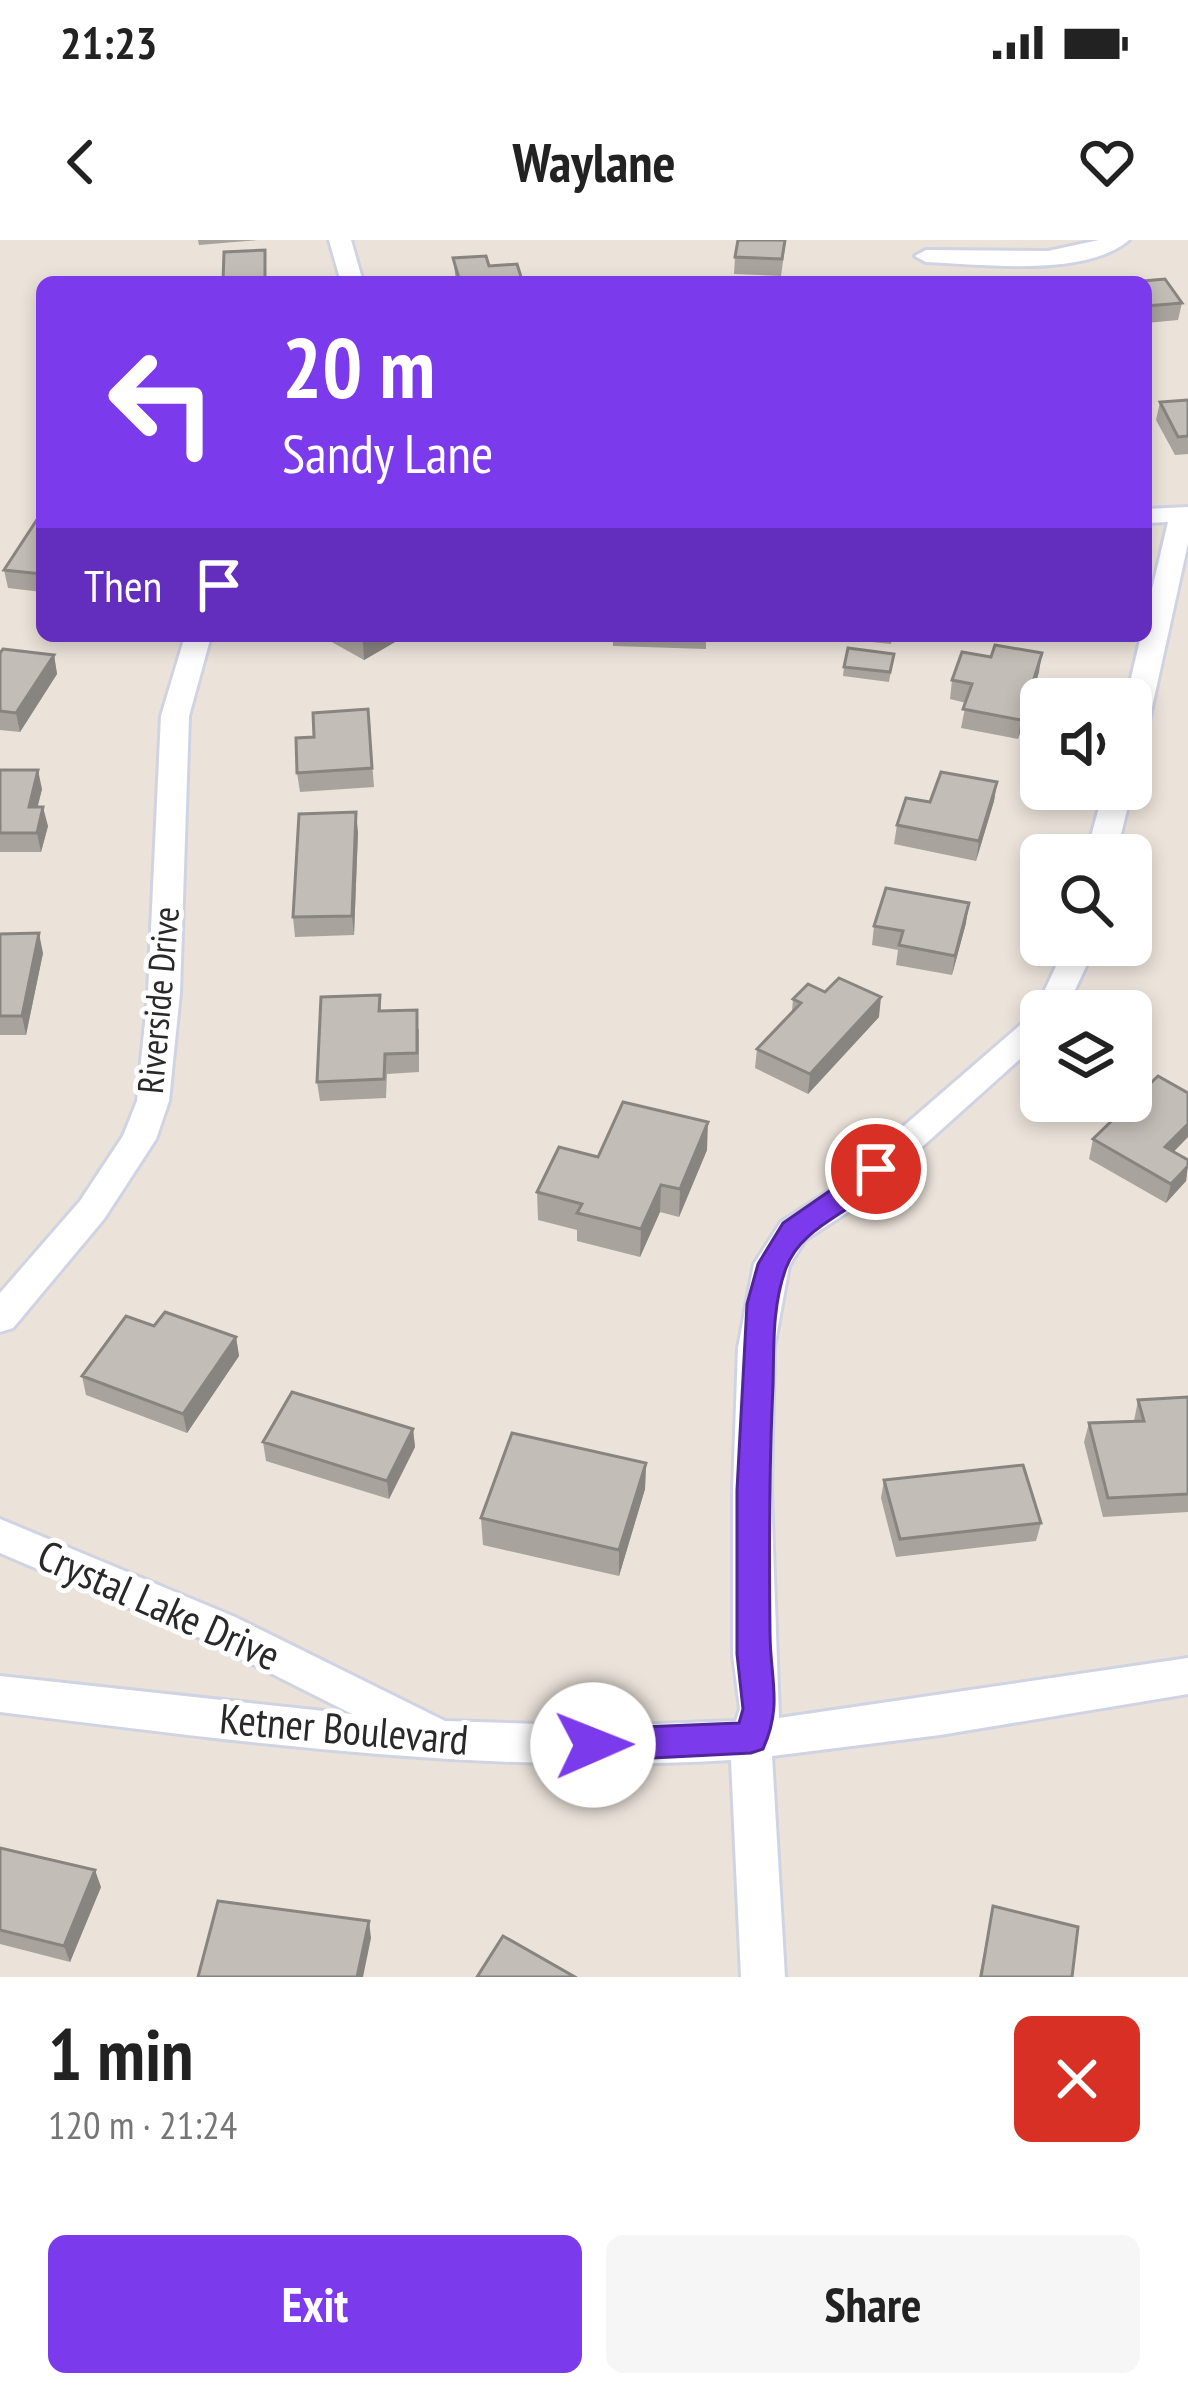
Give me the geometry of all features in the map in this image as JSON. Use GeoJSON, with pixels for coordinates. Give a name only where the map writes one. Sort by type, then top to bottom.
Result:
{"type":"FeatureCollection","features":[{"type":"Feature","properties":{"kind":"street"},"geometry":{"type":"LineString","coordinates":[[340,240],[350,276]]}},
{"type":"Feature","properties":{"kind":"street"},"geometry":{"type":"LineString","coordinates":[[926,256],[1049,256],[1118,240]]}},
{"type":"Feature","properties":{"kind":"street"},"geometry":{"type":"LineString","coordinates":[[1146,678],[1185,514],[1152,516]]}},
{"type":"Feature","properties":{"kind":"street","name":"Riverside Drive"},"geometry":{"type":"LineString","coordinates":[[0,1318],[92,1210],[139,1138],[153,1101],[161,1041],[175,716],[196,642]]}},
{"type":"Feature","properties":{"kind":"street"},"geometry":{"type":"LineString","coordinates":[[763,1977],[751,1738],[760,1709],[753,1654],[756,1348],[772,1264],[793,1231],[842,1199],[1020,1041]]}},
{"type":"Feature","properties":{"kind":"street","name":"Crystal Lake Drive"},"geometry":{"type":"LineString","coordinates":[[0,1535],[221,1629],[447,1740]]}},
{"type":"Feature","properties":{"kind":"street","name":"Ketner Boulevard"},"geometry":{"type":"LineString","coordinates":[[0,1694],[447,1740],[593,1745],[751,1738],[1188,1676]]}},
{"type":"Feature","properties":{"kind":"building"},"geometry":{"type":"Polygon","coordinates":[[[738,240],[785,240],[782,259],[735,257],[738,240]]]}},
{"type":"Feature","properties":{"kind":"building"},"geometry":{"type":"Polygon","coordinates":[[[265,250],[265,276],[223,276],[224,252],[265,250]]]}},
{"type":"Feature","properties":{"kind":"building"},"geometry":{"type":"Polygon","coordinates":[[[486,256],[489,266],[517,264],[521,276],[458,276],[453,258],[486,256]]]}},
{"type":"Feature","properties":{"kind":"building"},"geometry":{"type":"Polygon","coordinates":[[[1165,279],[1182,303],[1152,306],[1152,280],[1165,279]]]}},
{"type":"Feature","properties":{"kind":"building"},"geometry":{"type":"Polygon","coordinates":[[[1188,400],[1188,436],[1178,437],[1160,402],[1188,400]]]}},
{"type":"Feature","properties":{"kind":"building"},"geometry":{"type":"Polygon","coordinates":[[[36,521],[36,573],[4,570],[36,521]]]}},
{"type":"Feature","properties":{"kind":"building"},"geometry":{"type":"Polygon","coordinates":[[[995,645],[1042,653],[1034,678],[1020,678],[1020,720],[963,709],[972,684],[952,680],[962,652],[991,657],[995,645]]]}},
{"type":"Feature","properties":{"kind":"building"},"geometry":{"type":"Polygon","coordinates":[[[848,648],[894,654],[890,672],[844,667],[848,648]]]}},
{"type":"Feature","properties":{"kind":"building"},"geometry":{"type":"Polygon","coordinates":[[[3,649],[54,655],[16,713],[0,711],[3,649]]]}},
{"type":"Feature","properties":{"kind":"building"},"geometry":{"type":"Polygon","coordinates":[[[368,709],[372,768],[297,773],[296,738],[314,737],[313,713],[368,709]]]}},
{"type":"Feature","properties":{"kind":"building"},"geometry":{"type":"Polygon","coordinates":[[[0,770],[38,770],[29,807],[43,807],[37,833],[0,833],[0,770]]]}},
{"type":"Feature","properties":{"kind":"building"},"geometry":{"type":"Polygon","coordinates":[[[941,772],[997,782],[979,841],[897,825],[906,798],[930,802],[941,772]]]}},
{"type":"Feature","properties":{"kind":"building"},"geometry":{"type":"Polygon","coordinates":[[[356,812],[352,916],[293,917],[299,814],[356,812]]]}},
{"type":"Feature","properties":{"kind":"building"},"geometry":{"type":"Polygon","coordinates":[[[886,888],[969,903],[955,956],[899,945],[903,931],[874,926],[886,888]]]}},
{"type":"Feature","properties":{"kind":"building"},"geometry":{"type":"Polygon","coordinates":[[[39,933],[22,1016],[0,1016],[0,934],[39,933]]]}},
{"type":"Feature","properties":{"kind":"building"},"geometry":{"type":"Polygon","coordinates":[[[839,978],[881,997],[810,1074],[757,1049],[801,1003],[793,999],[808,984],[825,992],[839,978]]]}},
{"type":"Feature","properties":{"kind":"building"},"geometry":{"type":"Polygon","coordinates":[[[380,995],[379,1011],[417,1010],[417,1053],[385,1054],[384,1079],[317,1082],[321,997],[380,995]]]}},
{"type":"Feature","properties":{"kind":"building"},"geometry":{"type":"Polygon","coordinates":[[[1158,1076],[1188,1093],[1188,1124],[1165,1147],[1188,1160],[1188,1166],[1171,1184],[1093,1139],[1111,1122],[1152,1122],[1152,1082],[1158,1076]]]}},
{"type":"Feature","properties":{"kind":"building"},"geometry":{"type":"Polygon","coordinates":[[[623,1102],[708,1122],[680,1189],[661,1185],[641,1229],[577,1213],[582,1204],[537,1192],[559,1147],[598,1157],[623,1102]]]}},
{"type":"Feature","properties":{"kind":"building"},"geometry":{"type":"Polygon","coordinates":[[[165,1312],[236,1337],[183,1414],[82,1376],[126,1316],[154,1326],[165,1312]]]}},
{"type":"Feature","properties":{"kind":"building"},"geometry":{"type":"Polygon","coordinates":[[[292,1392],[413,1429],[387,1481],[263,1442],[292,1392]]]}},
{"type":"Feature","properties":{"kind":"building"},"geometry":{"type":"Polygon","coordinates":[[[1188,1397],[1188,1494],[1108,1498],[1089,1423],[1144,1421],[1138,1400],[1188,1397]]]}},
{"type":"Feature","properties":{"kind":"building"},"geometry":{"type":"Polygon","coordinates":[[[512,1433],[646,1463],[619,1550],[481,1518],[512,1433]]]}},
{"type":"Feature","properties":{"kind":"building"},"geometry":{"type":"Polygon","coordinates":[[[1023,1465],[1041,1523],[900,1539],[884,1480],[1023,1465]]]}},
{"type":"Feature","properties":{"kind":"building"},"geometry":{"type":"Polygon","coordinates":[[[0,1848],[95,1870],[64,1946],[0,1930],[0,1848]]]}},
{"type":"Feature","properties":{"kind":"building"},"geometry":{"type":"Polygon","coordinates":[[[218,1901],[369,1921],[357,1977],[198,1977],[218,1901]]]}},
{"type":"Feature","properties":{"kind":"building"},"geometry":{"type":"Polygon","coordinates":[[[993,1906],[1078,1927],[1072,1977],[981,1977],[993,1906]]]}},
{"type":"Feature","properties":{"kind":"building"},"geometry":{"type":"Polygon","coordinates":[[[503,1936],[575,1977],[477,1977],[503,1936]]]}},
{"type":"Feature","properties":{"kind":"route"},"geometry":{"type":"LineString","coordinates":[[593,1745],[751,1738],[760,1709],[753,1654],[752,1490],[761,1304],[772,1264],[793,1231],[842,1199],[876,1169]]}}]}
